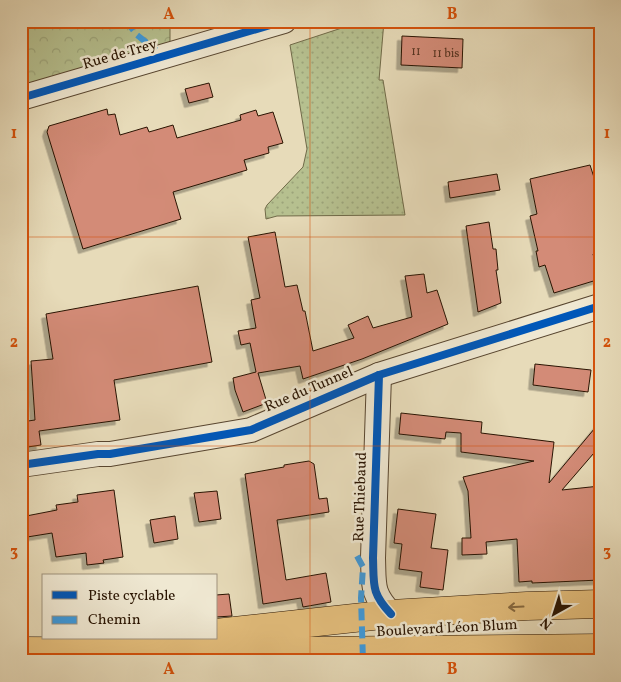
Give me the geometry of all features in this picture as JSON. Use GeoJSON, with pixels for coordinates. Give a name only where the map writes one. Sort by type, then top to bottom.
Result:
{"type":"FeatureCollection","features":[{"type":"Feature","properties":{"kind":"main road"},"geometry":{"type":"LineString","coordinates":[[218,638],[391,614],[600,604]]}},
{"type":"Feature","properties":{"kind":"main road","name":"Boulevard Léon Blum"},"geometry":{"type":"LineString","coordinates":[[218,639],[546,624],[600,624]]}},
{"type":"Feature","properties":{"kind":"main road"},"geometry":{"type":"LineString","coordinates":[[21,632],[42,632]]}},
{"type":"Feature","properties":{"kind":"main road","name":"Boulevard Léon Blum"},"geometry":{"type":"LineString","coordinates":[[218,639],[379,656],[600,648]]}},
{"type":"Feature","properties":{"kind":"main road","name":"Boulevard Léon Blum"},"geometry":{"type":"LineString","coordinates":[[21,651],[198,640]]}},
{"type":"Feature","properties":{"kind":"street","name":"Rue de Trey"},"geometry":{"type":"LineString","coordinates":[[21,98],[284,21]]}},
{"type":"Feature","properties":{"kind":"street","name":"Rue du Tunnel"},"geometry":{"type":"LineString","coordinates":[[21,465],[110,454],[251,430],[379,375],[600,306]]}},
{"type":"Feature","properties":{"kind":"street","name":"Rue Thiebaud"},"geometry":{"type":"LineString","coordinates":[[379,375],[373,558],[374,587],[380,602],[391,614]]}},
{"type":"Feature","properties":{"kind":"green space"},"geometry":{"type":"Polygon","coordinates":[[[21,21],[170,21],[170,43],[21,87],[21,21]]]}},
{"type":"Feature","properties":{"kind":"green space"},"geometry":{"type":"Polygon","coordinates":[[[363,21],[384,21],[379,80],[383,80],[405,215],[277,216],[266,219],[265,209],[267,205],[303,167],[307,149],[290,45],[363,21]]]}},
{"type":"Feature","properties":{"kind":"building"},"geometry":{"type":"Polygon","coordinates":[[[402,36],[463,39],[462,68],[401,65],[402,36]]]}},
{"type":"Feature","properties":{"kind":"building"},"geometry":{"type":"Polygon","coordinates":[[[209,83],[213,97],[189,103],[185,89],[209,83]]]}},
{"type":"Feature","properties":{"kind":"building"},"geometry":{"type":"Polygon","coordinates":[[[107,109],[108,115],[115,114],[120,135],[147,127],[149,132],[173,125],[177,138],[241,120],[240,115],[256,110],[258,116],[273,112],[283,143],[268,147],[269,153],[244,160],[247,170],[173,192],[181,219],[83,249],[47,132],[49,126],[107,109]]]}},
{"type":"Feature","properties":{"kind":"building"},"geometry":{"type":"Polygon","coordinates":[[[590,165],[600,196],[600,252],[593,254],[600,279],[554,293],[545,265],[539,267],[536,251],[538,251],[530,216],[537,214],[530,179],[590,165]]]}},
{"type":"Feature","properties":{"kind":"building"},"geometry":{"type":"Polygon","coordinates":[[[497,174],[500,190],[450,198],[448,182],[497,174]]]}},
{"type":"Feature","properties":{"kind":"building"},"geometry":{"type":"Polygon","coordinates":[[[489,222],[493,249],[496,249],[498,270],[496,270],[501,303],[478,312],[466,226],[489,222]]]}},
{"type":"Feature","properties":{"kind":"building"},"geometry":{"type":"Polygon","coordinates":[[[275,232],[285,287],[297,285],[303,311],[305,311],[313,351],[354,338],[348,325],[368,316],[373,328],[412,317],[405,276],[424,274],[427,293],[437,290],[448,324],[362,359],[303,379],[300,366],[258,373],[267,403],[243,412],[233,378],[256,372],[250,343],[241,345],[238,331],[256,328],[251,300],[260,298],[248,237],[275,232]]]}},
{"type":"Feature","properties":{"kind":"building"},"geometry":{"type":"Polygon","coordinates":[[[198,286],[212,362],[114,380],[120,420],[39,431],[41,445],[21,448],[21,422],[35,420],[31,361],[53,359],[46,314],[198,286]]]}},
{"type":"Feature","properties":{"kind":"building"},"geometry":{"type":"Polygon","coordinates":[[[535,364],[591,370],[588,392],[533,385],[535,364]]]}},
{"type":"Feature","properties":{"kind":"building"},"geometry":{"type":"Polygon","coordinates":[[[401,413],[482,422],[481,433],[554,442],[549,483],[600,422],[600,446],[562,490],[600,486],[600,580],[519,582],[517,539],[486,542],[487,554],[462,555],[462,538],[471,538],[468,491],[463,477],[534,461],[461,452],[461,433],[446,432],[445,439],[399,434],[401,413]]]}},
{"type":"Feature","properties":{"kind":"building"},"geometry":{"type":"Polygon","coordinates":[[[309,461],[314,464],[319,499],[327,498],[329,512],[277,520],[286,580],[326,573],[331,602],[303,607],[301,598],[263,604],[245,474],[309,461]]]}},
{"type":"Feature","properties":{"kind":"building"},"geometry":{"type":"Polygon","coordinates":[[[114,490],[123,557],[103,560],[104,563],[87,565],[86,553],[56,557],[52,533],[21,538],[21,517],[57,510],[56,505],[78,502],[77,495],[114,490]]]}},
{"type":"Feature","properties":{"kind":"building"},"geometry":{"type":"Polygon","coordinates":[[[217,491],[221,519],[199,522],[194,493],[217,491]]]}},
{"type":"Feature","properties":{"kind":"building"},"geometry":{"type":"Polygon","coordinates":[[[398,509],[436,514],[431,548],[448,550],[443,590],[420,587],[422,572],[399,569],[402,544],[394,543],[398,509]]]}},
{"type":"Feature","properties":{"kind":"building"},"geometry":{"type":"Polygon","coordinates":[[[175,516],[178,539],[154,543],[150,520],[175,516]]]}},
{"type":"Feature","properties":{"kind":"building"},"geometry":{"type":"Polygon","coordinates":[[[229,594],[232,616],[218,617],[218,595],[229,594]]]}},
{"type":"Feature","properties":{"kind":"marked path"},"geometry":{"type":"LineString","coordinates":[[126,21],[137,35],[156,50]]}},
{"type":"Feature","properties":{"kind":"marked path"},"geometry":{"type":"LineString","coordinates":[[357,556],[363,567],[361,598],[363,661]]}},
{"type":"Feature","properties":{"kind":"cycle path"},"geometry":{"type":"LineString","coordinates":[[21,98],[284,21]]}},
{"type":"Feature","properties":{"kind":"cycle path"},"geometry":{"type":"LineString","coordinates":[[21,465],[110,454],[251,430],[379,375],[600,306]]}},
{"type":"Feature","properties":{"kind":"cycle path"},"geometry":{"type":"LineString","coordinates":[[379,375],[373,575],[377,594],[391,614]]}}]}
